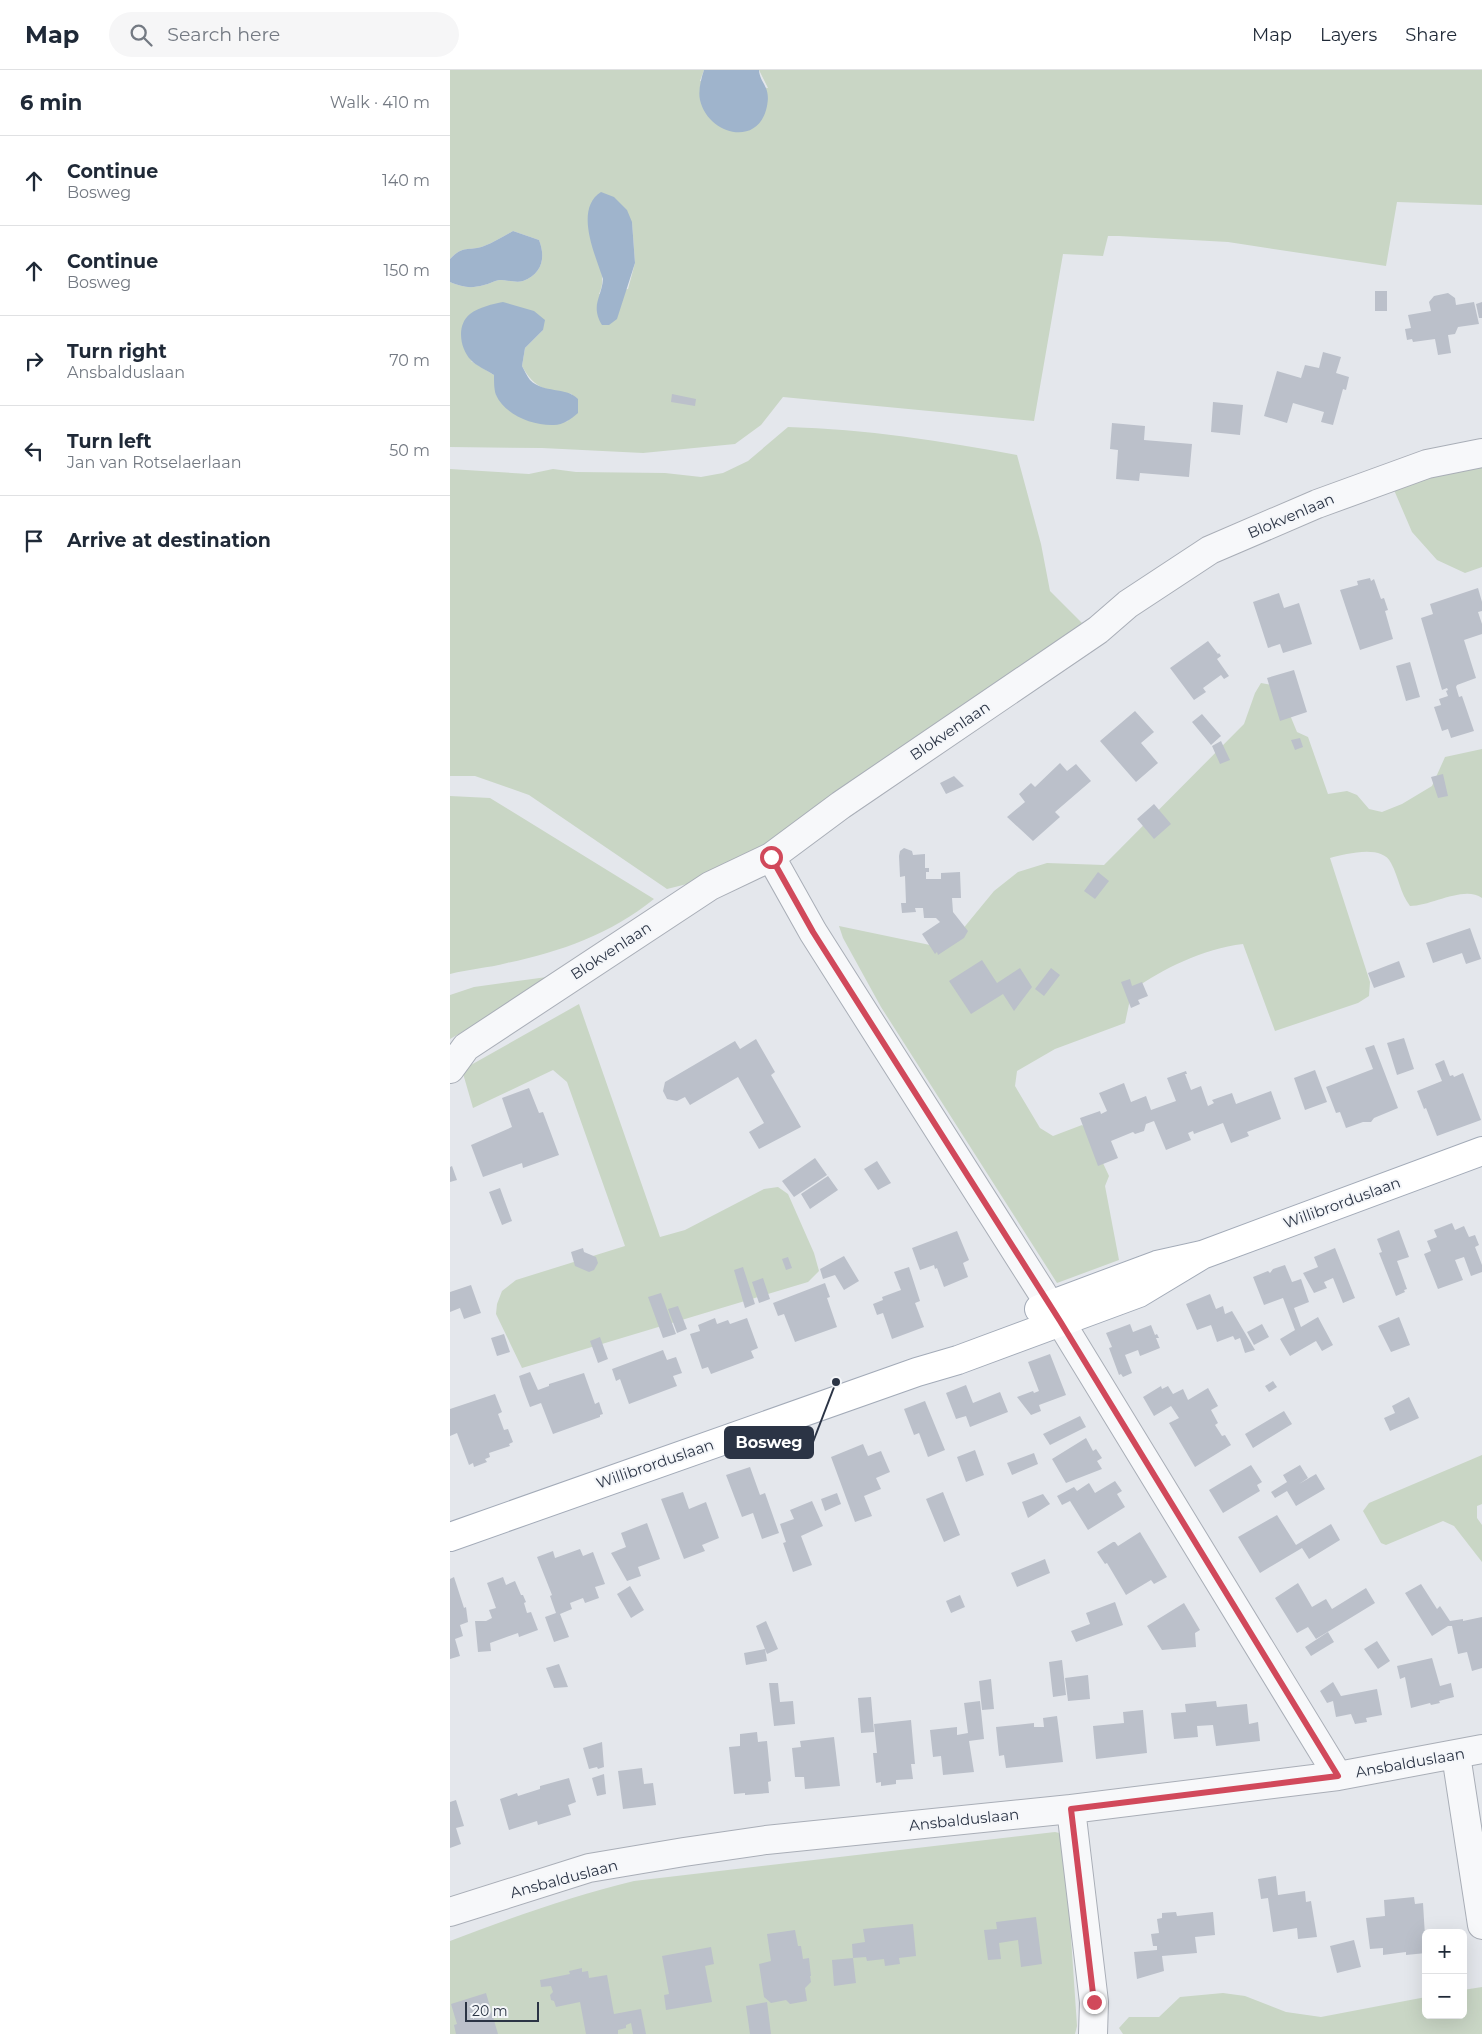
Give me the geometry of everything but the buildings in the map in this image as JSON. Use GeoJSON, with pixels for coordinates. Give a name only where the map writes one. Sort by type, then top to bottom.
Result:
{"type":"FeatureCollection","features":[{"type":"Feature","properties":{"kind":"main road","name":"Willibrorduslaan"},"geometry":{"type":"LineString","coordinates":[[450,1536],[917,1372],[958,1360],[1055,1313],[1138,1293],[1202,1255],[1482,1151]]}},
{"type":"Feature","properties":{"kind":"street","name":"Blokvenlaan"},"geometry":{"type":"LineString","coordinates":[[450,1069],[466,1047],[710,886],[771,857],[841,805],[1098,630],[1128,604],[1210,550],[1317,504],[1426,464],[1482,453]]}},
{"type":"Feature","properties":{"kind":"street"},"geometry":{"type":"LineString","coordinates":[[771,857],[813,932],[1055,1313],[1338,1776]]}},
{"type":"Feature","properties":{"kind":"street","name":"Ansbalduslaan"},"geometry":{"type":"LineString","coordinates":[[450,1912],[589,1868],[684,1852],[776,1839],[1071,1809],[1338,1776],[1482,1750]]}},
{"type":"Feature","properties":{"kind":"street"},"geometry":{"type":"LineString","coordinates":[[1456,1755],[1482,1925]]}},
{"type":"Feature","properties":{"kind":"street"},"geometry":{"type":"LineString","coordinates":[[1071,1809],[1094,2002],[1093,2034]]}},
{"type":"Feature","properties":{"kind":"green space"},"geometry":{"type":"Polygon","coordinates":[[[450,70],[704,70],[700,81],[768,88],[759,70],[1482,70],[1482,205],[1397,202],[1386,266],[1228,242],[1119,236],[1108,236],[1103,256],[1063,254],[1034,421],[783,397],[761,425],[735,444],[643,453],[542,448],[450,447],[450,282],[471,287],[486,285],[499,280],[523,281],[538,270],[541,265],[542,253],[539,240],[513,231],[479,248],[459,251],[450,259],[450,70]],[[632,222],[591,240],[602,274],[599,294],[628,289],[635,263],[632,222]],[[543,330],[471,361],[494,375],[496,395],[521,415],[536,422],[556,424],[568,421],[572,394],[542,388],[532,380],[522,366],[525,348],[543,330]]]}},
{"type":"Feature","properties":{"kind":"green space"},"geometry":{"type":"Polygon","coordinates":[[[788,427],[846,430],[903,436],[1017,455],[1041,544],[1050,591],[1082,623],[773,841],[691,883],[667,889],[529,795],[475,776],[450,776],[450,469],[529,474],[553,469],[576,472],[665,473],[701,477],[723,473],[748,461],[788,427]]]}},
{"type":"Feature","properties":{"kind":"green space"},"geometry":{"type":"Polygon","coordinates":[[[1482,462],[1482,567],[1465,573],[1437,560],[1412,532],[1391,483],[1482,462]]]}},
{"type":"Feature","properties":{"kind":"green space"},"geometry":{"type":"Polygon","coordinates":[[[1261,683],[1278,686],[1297,732],[1308,737],[1328,794],[1347,791],[1357,795],[1369,809],[1382,812],[1402,804],[1432,786],[1445,757],[1482,749],[1482,898],[1475,895],[1457,895],[1410,906],[1391,863],[1386,857],[1372,852],[1363,852],[1330,858],[1370,982],[1369,996],[1358,1003],[1275,1031],[1243,944],[1213,950],[1171,967],[1132,990],[1125,1023],[1055,1049],[1017,1071],[1015,1086],[1040,1128],[1053,1136],[1082,1125],[1087,1129],[1109,1176],[1105,1186],[1119,1260],[1057,1283],[881,1007],[843,938],[839,926],[930,945],[957,936],[994,891],[1018,872],[1047,863],[1104,865],[1244,724],[1255,693],[1261,683]]]}},
{"type":"Feature","properties":{"kind":"green space"},"geometry":{"type":"Polygon","coordinates":[[[450,796],[490,798],[654,899],[603,932],[565,947],[527,959],[450,974],[450,796]]]}},
{"type":"Feature","properties":{"kind":"green space"},"geometry":{"type":"Polygon","coordinates":[[[562,975],[450,1039],[450,995],[474,987],[562,975]]]}},
{"type":"Feature","properties":{"kind":"green space"},"geometry":{"type":"Polygon","coordinates":[[[579,1004],[660,1237],[685,1230],[764,1189],[778,1187],[788,1194],[814,1253],[819,1271],[808,1282],[522,1368],[496,1314],[497,1304],[502,1291],[516,1280],[625,1246],[567,1082],[553,1070],[473,1108],[462,1070],[579,1004]]]}},
{"type":"Feature","properties":{"kind":"green space"},"geometry":{"type":"Polygon","coordinates":[[[1482,1455],[1482,1504],[1477,1506],[1477,1518],[1482,1525],[1482,1562],[1454,1526],[1443,1521],[1386,1545],[1381,1543],[1363,1511],[1369,1503],[1482,1455]]]}},
{"type":"Feature","properties":{"kind":"green space"},"geometry":{"type":"Polygon","coordinates":[[[1055,1832],[1064,1834],[1077,2026],[1075,2034],[450,2034],[450,1941],[541,1908],[634,1881],[1055,1832]]]}},
{"type":"Feature","properties":{"kind":"green space"},"geometry":{"type":"Polygon","coordinates":[[[1482,1987],[1482,2034],[1123,2034],[1119,2028],[1129,2017],[1159,2017],[1180,1997],[1223,1993],[1245,1996],[1286,2012],[1321,2017],[1422,1998],[1422,2019],[1467,2019],[1467,1989],[1482,1987]]]}},
{"type":"Feature","properties":{"kind":"water"},"geometry":{"type":"Polygon","coordinates":[[[704,70],[759,70],[768,99],[762,119],[754,128],[744,132],[734,132],[713,122],[705,112],[699,96],[704,70]]]}},
{"type":"Feature","properties":{"kind":"water"},"geometry":{"type":"Polygon","coordinates":[[[601,192],[614,197],[627,210],[632,222],[635,263],[617,319],[609,325],[602,325],[597,312],[603,279],[592,245],[588,220],[589,209],[593,200],[601,192]]]}},
{"type":"Feature","properties":{"kind":"water"},"geometry":{"type":"Polygon","coordinates":[[[513,231],[539,240],[542,259],[541,265],[534,274],[523,281],[499,280],[475,287],[450,282],[450,259],[455,254],[463,250],[479,248],[513,231]]]}},
{"type":"Feature","properties":{"kind":"water"},"geometry":{"type":"Polygon","coordinates":[[[503,302],[534,311],[545,320],[543,330],[525,348],[522,366],[530,380],[536,384],[573,395],[578,399],[578,413],[567,421],[557,425],[537,424],[513,414],[500,402],[496,395],[494,375],[471,360],[464,350],[461,330],[470,314],[478,309],[503,302]]]}},
{"type":"Feature","properties":{"kind":"place","name":"Bosweg"},"geometry":{"type":"Point","coordinates":[836,1382]}},
{"type":"Feature","properties":{"kind":"route"},"geometry":{"type":"LineString","coordinates":[[771,857],[813,932],[1060,1321],[1338,1776],[1071,1809],[1094,2002]]}}]}
